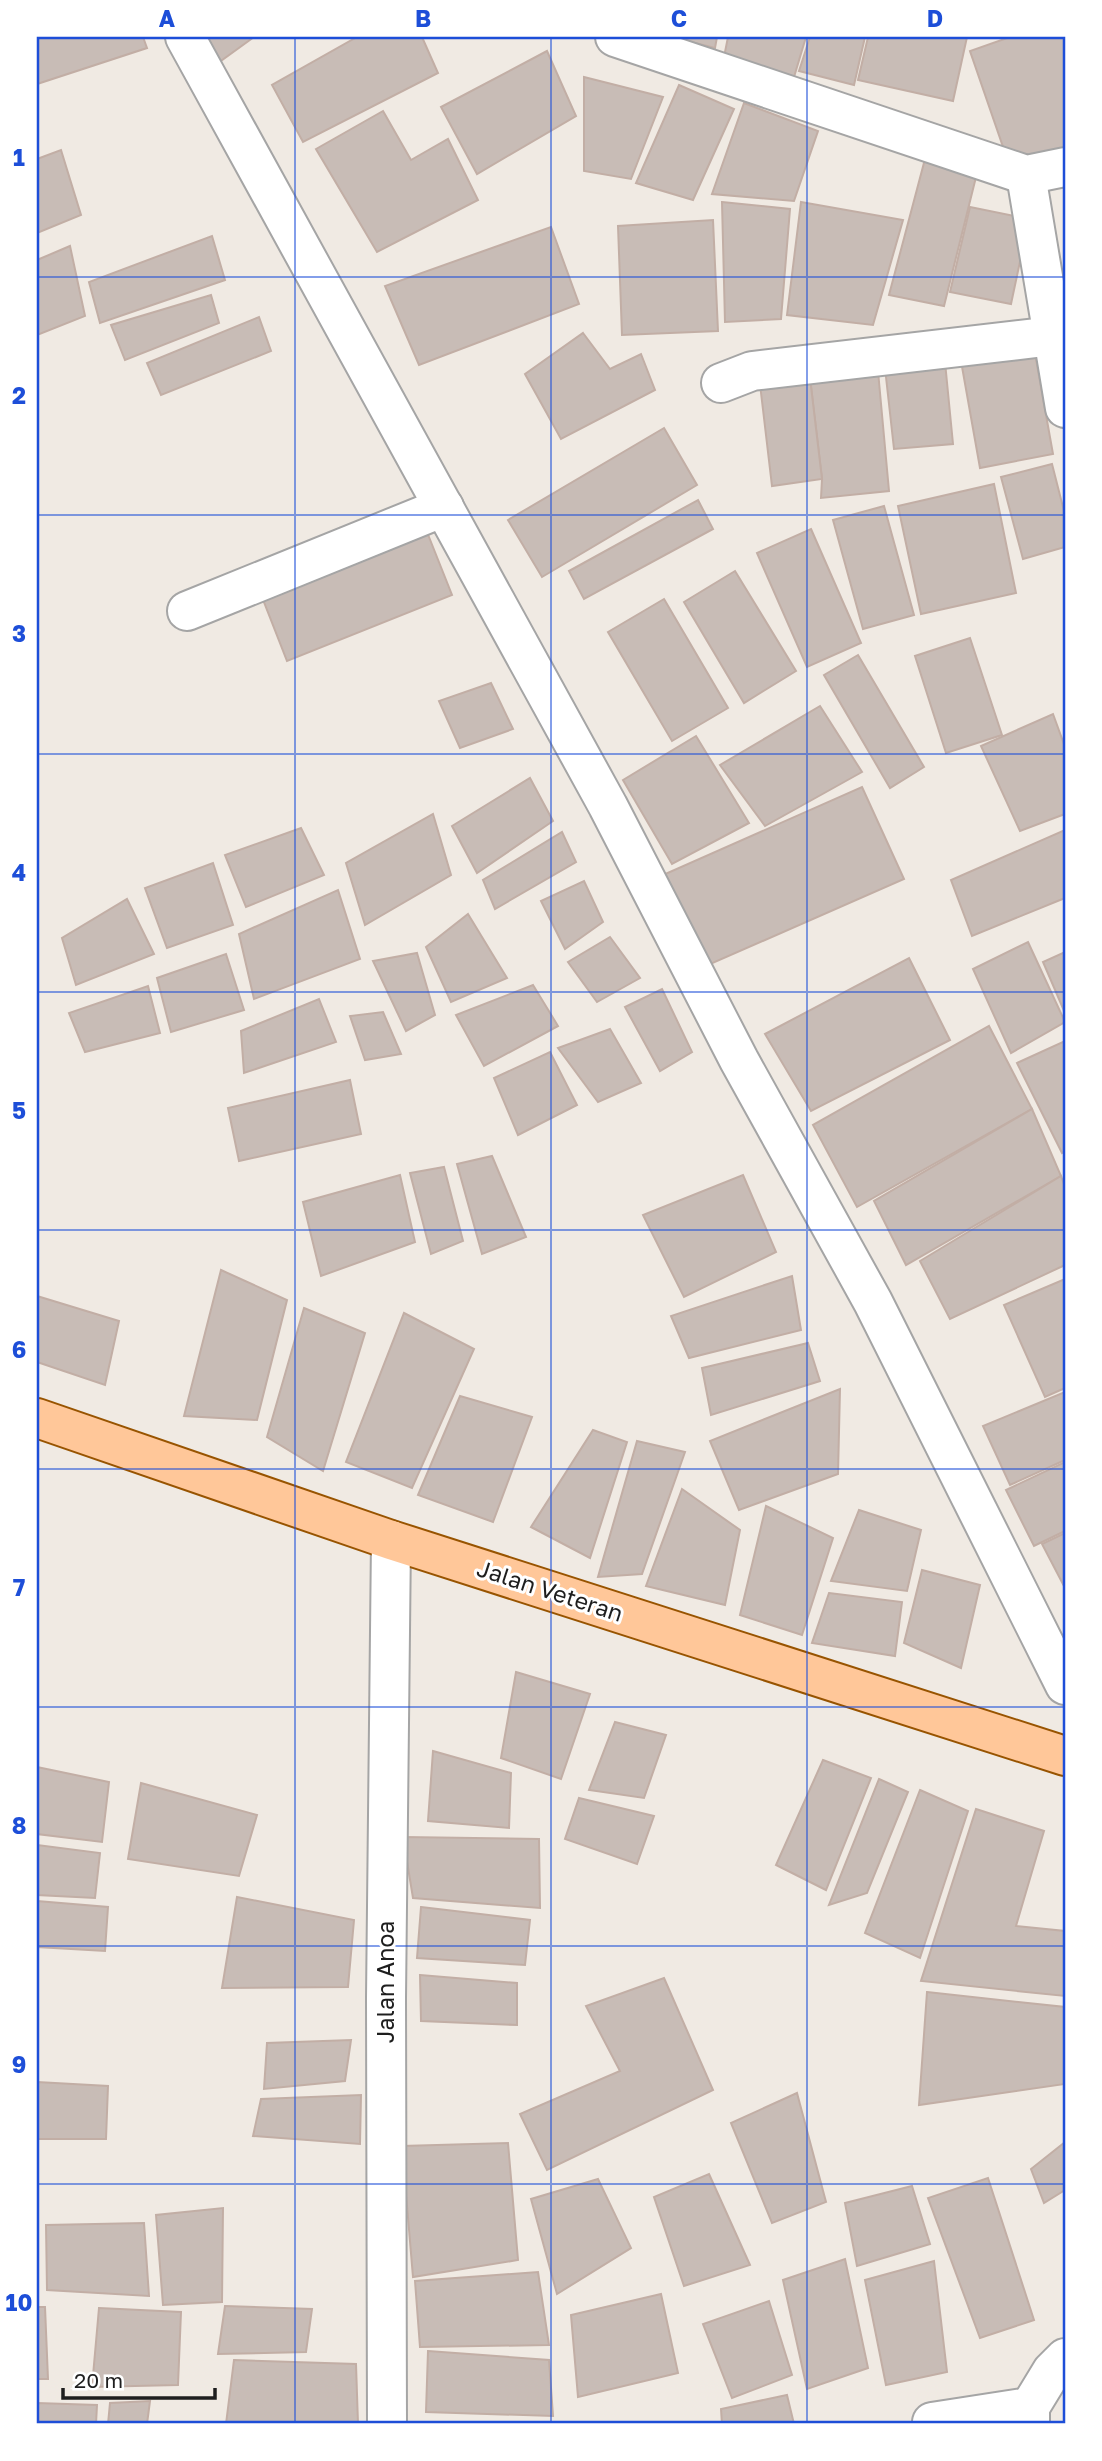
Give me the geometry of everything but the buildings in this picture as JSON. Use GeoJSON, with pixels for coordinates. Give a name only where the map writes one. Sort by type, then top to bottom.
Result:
{"type":"FeatureCollection","features":[{"type":"Feature","properties":{"kind":"main road","name":"Jalan Veteran"},"geometry":{"type":"LineString","coordinates":[[37,1418],[391,1540],[1065,1756]]}},
{"type":"Feature","properties":{"kind":"street"},"geometry":{"type":"LineString","coordinates":[[185,37],[608,806],[739,1060],[873,1302],[1065,1685]]}},
{"type":"Feature","properties":{"kind":"street"},"geometry":{"type":"LineString","coordinates":[[615,37],[1026,175],[1065,167]]}},
{"type":"Feature","properties":{"kind":"street"},"geometry":{"type":"LineString","coordinates":[[1026,175],[1065,408]]}},
{"type":"Feature","properties":{"kind":"street"},"geometry":{"type":"LineString","coordinates":[[721,383],[752,371],[1053,336]]}},
{"type":"Feature","properties":{"kind":"street"},"geometry":{"type":"LineString","coordinates":[[187,611],[444,507]]}},
{"type":"Feature","properties":{"kind":"street","name":"Jalan Anoa"},"geometry":{"type":"LineString","coordinates":[[387,2424],[386,1984],[391,1540]]}},
{"type":"Feature","properties":{"kind":"street"},"geometry":{"type":"LineString","coordinates":[[932,2422],[1030,2416],[1052,2371],[1065,2358]]}}]}
